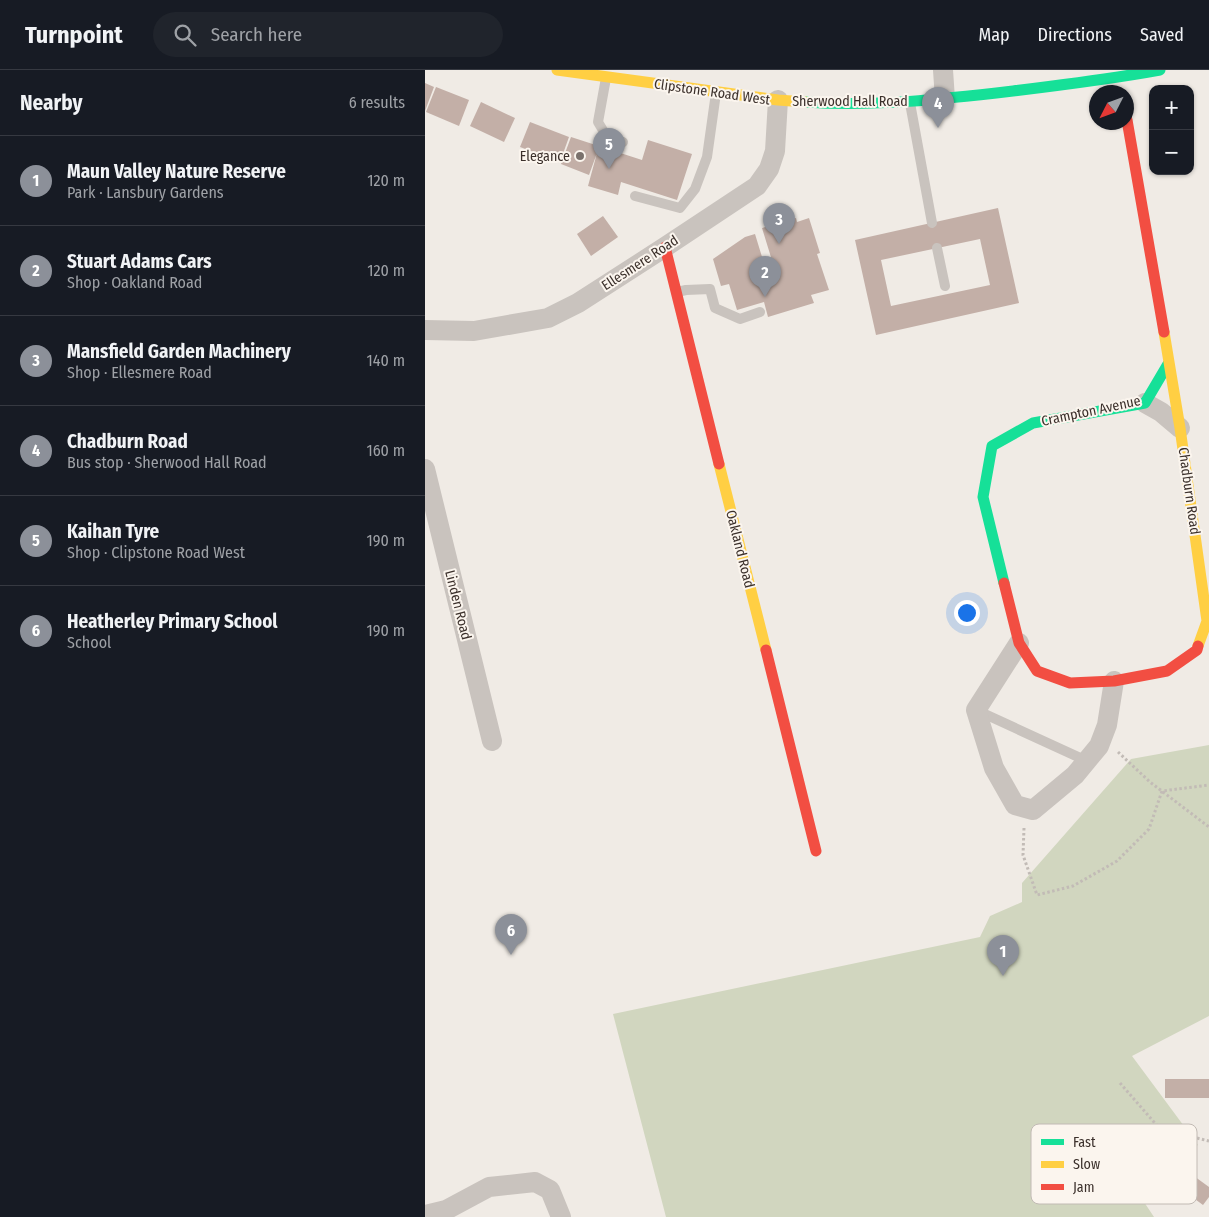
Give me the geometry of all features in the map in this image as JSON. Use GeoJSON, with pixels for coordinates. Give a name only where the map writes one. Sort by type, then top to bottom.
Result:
{"type":"FeatureCollection","features":[{"type":"Feature","properties":{"kind":"street","name":"Clipstone Road West"},"geometry":{"type":"LineString","coordinates":[[559,70],[606,78],[778,100]]}},
{"type":"Feature","properties":{"kind":"street"},"geometry":{"type":"LineString","coordinates":[[943,70],[945,98]]}},
{"type":"Feature","properties":{"kind":"street","name":"Sherwood Hall Road"},"geometry":{"type":"LineString","coordinates":[[1121,85],[1161,70]]}},
{"type":"Feature","properties":{"kind":"street","name":"Sherwood Hall Road"},"geometry":{"type":"LineString","coordinates":[[778,100],[821,103],[910,102],[1089,87]]}},
{"type":"Feature","properties":{"kind":"street","name":"Ellesmere Road"},"geometry":{"type":"LineString","coordinates":[[425,330],[473,331],[548,318],[578,303],[665,248],[757,186],[769,169],[775,152],[778,100]]}},
{"type":"Feature","properties":{"kind":"street","name":"Chadburn Road"},"geometry":{"type":"LineString","coordinates":[[1019,643],[1037,671],[1070,683],[1114,681],[1167,672],[1197,650],[1207,621],[1180,428],[1129,130]]}},
{"type":"Feature","properties":{"kind":"street","name":"Oakland Road"},"geometry":{"type":"LineString","coordinates":[[665,248],[816,851]]}},
{"type":"Feature","properties":{"kind":"street","name":"Crampton Avenue"},"geometry":{"type":"LineString","coordinates":[[1019,643],[983,497],[992,446],[1033,423],[1145,402],[1168,364]]}},
{"type":"Feature","properties":{"kind":"street","name":"Chadburn Road"},"geometry":{"type":"LineString","coordinates":[[1145,402],[1161,412],[1180,428]]}},
{"type":"Feature","properties":{"kind":"street","name":"Linden Road"},"geometry":{"type":"LineString","coordinates":[[425,469],[492,740]]}},
{"type":"Feature","properties":{"kind":"street"},"geometry":{"type":"LineString","coordinates":[[1019,643],[976,710],[994,768],[1015,805],[1033,810],[1075,775],[1099,746],[1107,725],[1114,681]]}},
{"type":"Feature","properties":{"kind":"street"},"geometry":{"type":"LineString","coordinates":[[425,1215],[447,1213],[489,1187],[535,1182],[550,1190],[561,1217]]}},
{"type":"Feature","properties":{"kind":"lane"},"geometry":{"type":"LineString","coordinates":[[606,78],[598,122],[607,137],[623,142]]}},
{"type":"Feature","properties":{"kind":"lane"},"geometry":{"type":"LineString","coordinates":[[635,196],[680,208],[695,189],[707,157],[717,92]]}},
{"type":"Feature","properties":{"kind":"lane"},"geometry":{"type":"LineString","coordinates":[[910,102],[932,223]]}},
{"type":"Feature","properties":{"kind":"lane"},"geometry":{"type":"LineString","coordinates":[[937,248],[945,286]]}},
{"type":"Feature","properties":{"kind":"lane"},"geometry":{"type":"LineString","coordinates":[[676,292],[710,289],[715,308],[740,319],[761,312]]}},
{"type":"Feature","properties":{"kind":"lane"},"geometry":{"type":"LineString","coordinates":[[976,710],[1087,761]]}},
{"type":"Feature","properties":{"kind":"path"},"geometry":{"type":"LineString","coordinates":[[1101,739],[1162,792],[1209,828]]}},
{"type":"Feature","properties":{"kind":"path"},"geometry":{"type":"LineString","coordinates":[[1162,792],[1209,785]]}},
{"type":"Feature","properties":{"kind":"path"},"geometry":{"type":"LineString","coordinates":[[1026,807],[1023,855],[1037,895],[1073,886],[1117,861],[1149,829],[1162,792]]}},
{"type":"Feature","properties":{"kind":"path"},"geometry":{"type":"LineString","coordinates":[[1120,1083],[1156,1124]]}},
{"type":"Feature","properties":{"kind":"green space"},"geometry":{"type":"Polygon","coordinates":[[[1209,745],[1209,1016],[1132,1056],[1182,1124],[1031,1124],[1031,1204],[1145,1204],[1154,1217],[666,1217],[613,1014],[980,937],[990,916],[1022,902],[1022,883],[1131,759],[1209,745]]]}},
{"type":"Feature","properties":{"kind":"building"},"geometry":{"type":"Polygon","coordinates":[[[425,83],[434,87],[425,111],[425,83]]]}},
{"type":"Feature","properties":{"kind":"building"},"geometry":{"type":"Polygon","coordinates":[[[436,87],[469,100],[459,126],[426,112],[436,87]]]}},
{"type":"Feature","properties":{"kind":"building"},"geometry":{"type":"Polygon","coordinates":[[[481,102],[515,118],[504,142],[470,126],[481,102]]]}},
{"type":"Feature","properties":{"kind":"building"},"geometry":{"type":"Polygon","coordinates":[[[530,122],[569,137],[560,162],[520,147],[530,122]]]}},
{"type":"Feature","properties":{"kind":"building"},"geometry":{"type":"Polygon","coordinates":[[[571,137],[642,160],[648,140],[692,154],[677,200],[621,182],[618,195],[588,186],[597,153],[589,175],[561,164],[571,137]]]}},
{"type":"Feature","properties":{"kind":"building"},"geometry":{"type":"Polygon","coordinates":[[[998,208],[1019,303],[876,335],[855,240],[998,208]],[[980,239],[881,260],[891,306],[990,285],[980,239]]]}},
{"type":"Feature","properties":{"kind":"building"},"geometry":{"type":"Polygon","coordinates":[[[603,216],[618,237],[591,256],[577,234],[603,216]]]}},
{"type":"Feature","properties":{"kind":"building"},"geometry":{"type":"Polygon","coordinates":[[[796,218],[797,222],[809,218],[820,253],[817,254],[829,290],[811,295],[814,303],[768,317],[764,302],[737,310],[729,284],[721,286],[713,259],[745,237],[755,234],[766,270],[774,267],[762,228],[796,218]]]}},
{"type":"Feature","properties":{"kind":"building"},"geometry":{"type":"Polygon","coordinates":[[[1165,1079],[1209,1079],[1209,1098],[1165,1098],[1165,1079]]]}},
{"type":"Feature","properties":{"kind":"building"},"geometry":{"type":"Polygon","coordinates":[[[1197,1178],[1209,1187],[1209,1197],[1203,1205],[1197,1201],[1197,1178]]]}},
{"type":"Feature","properties":{"kind":"traffic: fast"},"geometry":{"type":"LineString","coordinates":[[805,102],[857,104],[935,99],[1068,84],[1160,70]]}},
{"type":"Feature","properties":{"kind":"traffic: fast"},"geometry":{"type":"LineString","coordinates":[[1004,583],[983,497],[992,446],[1033,423],[1145,403],[1168,364]]}},
{"type":"Feature","properties":{"kind":"traffic: slow"},"geometry":{"type":"LineString","coordinates":[[557,70],[805,102]]}},
{"type":"Feature","properties":{"kind":"traffic: slow"},"geometry":{"type":"LineString","coordinates":[[1164,332],[1180,428],[1207,621],[1198,646]]}},
{"type":"Feature","properties":{"kind":"traffic: slow"},"geometry":{"type":"LineString","coordinates":[[719,464],[766,650]]}},
{"type":"Feature","properties":{"kind":"traffic: jam"},"geometry":{"type":"LineString","coordinates":[[1129,130],[1164,332]]}},
{"type":"Feature","properties":{"kind":"traffic: jam"},"geometry":{"type":"LineString","coordinates":[[665,247],[719,464]]}},
{"type":"Feature","properties":{"kind":"traffic: jam"},"geometry":{"type":"LineString","coordinates":[[1004,583],[1019,643],[1037,671],[1070,683],[1114,681],[1167,671],[1197,650],[1198,646]]}},
{"type":"Feature","properties":{"kind":"traffic: jam"},"geometry":{"type":"LineString","coordinates":[[766,650],[816,851]]}},
{"type":"Feature","properties":{"kind":"place","name":"Chadburn Road"},"geometry":{"type":"Point","coordinates":[938,128]}},
{"type":"Feature","properties":{"kind":"place","name":"Elegance"},"geometry":{"type":"Point","coordinates":[580,156]}},
{"type":"Feature","properties":{"kind":"place","name":"Kaihan Tyre"},"geometry":{"type":"Point","coordinates":[609,169]}},
{"type":"Feature","properties":{"kind":"place","name":"Mansfield Garden Machinery"},"geometry":{"type":"Point","coordinates":[779,244]}},
{"type":"Feature","properties":{"kind":"place","name":"Stuart Adams Cars"},"geometry":{"type":"Point","coordinates":[765,297]}},
{"type":"Feature","properties":{"kind":"place","name":"Heatherley Primary School"},"geometry":{"type":"Point","coordinates":[511,955]}},
{"type":"Feature","properties":{"kind":"place","name":"Maun Valley Nature Reserve"},"geometry":{"type":"Point","coordinates":[1003,976]}}]}
